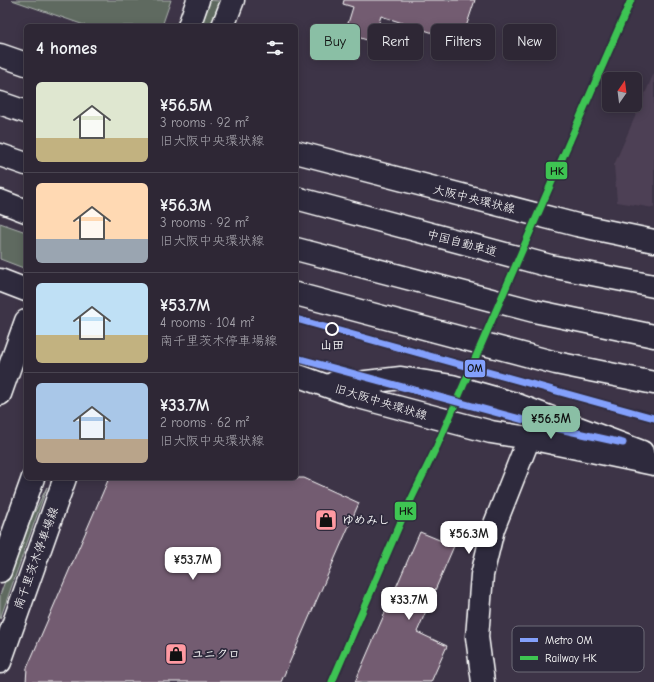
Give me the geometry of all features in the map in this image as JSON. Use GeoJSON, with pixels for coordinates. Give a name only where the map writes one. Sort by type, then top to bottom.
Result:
{"type":"FeatureCollection","features":[{"type":"Feature","properties":{"kind":"main road"},"geometry":{"type":"LineString","coordinates":[[190,24],[198,0]]}},
{"type":"Feature","properties":{"kind":"main road"},"geometry":{"type":"LineString","coordinates":[[224,24],[233,0]]}},
{"type":"Feature","properties":{"kind":"main road"},"geometry":{"type":"LineString","coordinates":[[0,55],[24,63]]}},
{"type":"Feature","properties":{"kind":"main road"},"geometry":{"type":"LineString","coordinates":[[0,103],[24,111]]}},
{"type":"Feature","properties":{"kind":"main road","name":"大阪中央環状線"},"geometry":{"type":"LineString","coordinates":[[298,153],[577,225],[654,241]]}},
{"type":"Feature","properties":{"kind":"main road"},"geometry":{"type":"LineString","coordinates":[[0,155],[24,163]]}},
{"type":"Feature","properties":{"kind":"main road","name":"中国自動車道"},"geometry":{"type":"LineString","coordinates":[[298,199],[550,266],[654,286]]}},
{"type":"Feature","properties":{"kind":"main road"},"geometry":{"type":"LineString","coordinates":[[0,201],[24,210]]}},
{"type":"Feature","properties":{"kind":"main road"},"geometry":{"type":"LineString","coordinates":[[298,250],[534,311],[654,336]]}},
{"type":"Feature","properties":{"kind":"main road"},"geometry":{"type":"LineString","coordinates":[[0,280],[24,289]]}},
{"type":"Feature","properties":{"kind":"main road"},"geometry":{"type":"LineString","coordinates":[[298,295],[556,363],[654,393]]}},
{"type":"Feature","properties":{"kind":"main road"},"geometry":{"type":"LineString","coordinates":[[0,394],[24,327]]}},
{"type":"Feature","properties":{"kind":"main road"},"geometry":{"type":"LineString","coordinates":[[556,363],[654,383]]}},
{"type":"Feature","properties":{"kind":"main road","name":"旧大阪中央環状線"},"geometry":{"type":"LineString","coordinates":[[298,377],[319,382],[355,396],[491,432],[529,438],[654,464]]}},
{"type":"Feature","properties":{"kind":"main road","name":"旧大阪中央環状線"},"geometry":{"type":"LineString","coordinates":[[319,382],[349,384],[401,378],[452,386],[492,397],[562,421],[654,457]]}},
{"type":"Feature","properties":{"kind":"main road"},"geometry":{"type":"LineString","coordinates":[[483,682],[477,637],[482,576],[493,529],[529,438],[537,429],[546,423],[562,421]]}},
{"type":"Feature","properties":{"kind":"main road"},"geometry":{"type":"LineString","coordinates":[[0,571],[32,480]]}},
{"type":"Feature","properties":{"kind":"main road","name":"南千里茨木停車場線"},"geometry":{"type":"LineString","coordinates":[[0,662],[64,480]]}},
{"type":"Feature","properties":{"kind":"shaded area"},"geometry":{"type":"Polygon","coordinates":[[[12,0],[171,0],[163,24],[81,24],[12,0]]]}},
{"type":"Feature","properties":{"kind":"shaded area"},"geometry":{"type":"Polygon","coordinates":[[[209,0],[220,1],[212,24],[202,24],[209,0]]]}},
{"type":"Feature","properties":{"kind":"shaded area"},"geometry":{"type":"Polygon","coordinates":[[[654,73],[654,208],[617,202],[614,165],[637,112],[642,112],[642,101],[654,73]]]}},
{"type":"Feature","properties":{"kind":"shaded area"},"geometry":{"type":"Polygon","coordinates":[[[0,223],[24,231],[24,268],[0,259],[0,223]]]}},
{"type":"Feature","properties":{"kind":"shaded area"},"geometry":{"type":"Polygon","coordinates":[[[47,487],[0,619],[0,595],[18,545],[47,487]]]}},
{"type":"Feature","properties":{"kind":"building"},"geometry":{"type":"Polygon","coordinates":[[[344,0],[475,0],[467,24],[431,24],[431,32],[423,30],[423,24],[406,24],[381,16],[379,24],[368,24],[368,40],[360,38],[360,24],[348,24],[353,7],[343,4],[344,0]]]}},
{"type":"Feature","properties":{"kind":"building"},"geometry":{"type":"Polygon","coordinates":[[[298,478],[304,478],[359,503],[281,682],[26,682],[27,668],[108,480],[298,480],[298,478]]]}},
{"type":"Feature","properties":{"kind":"building"},"geometry":{"type":"Polygon","coordinates":[[[420,532],[454,546],[417,632],[447,646],[431,682],[355,682],[420,532]]]}},
{"type":"Feature","properties":{"kind":"metro line","name":"OM"},"geometry":{"type":"LineString","coordinates":[[298,320],[654,418]]}},
{"type":"Feature","properties":{"kind":"metro line","name":"OM"},"geometry":{"type":"LineString","coordinates":[[298,359],[546,426],[623,443]]}},
{"type":"Feature","properties":{"kind":"rail line","name":"HK"},"geometry":{"type":"LineString","coordinates":[[332,682],[405,512],[437,446],[631,0]]}},
{"type":"Feature","properties":{"kind":"place","name":"山田"},"geometry":{"type":"Point","coordinates":[332,329]}},
{"type":"Feature","properties":{"kind":"place","name":"ゆめみし"},"geometry":{"type":"Point","coordinates":[326,520]}},
{"type":"Feature","properties":{"kind":"place","name":"ユニクロ"},"geometry":{"type":"Point","coordinates":[176,654]}}]}
